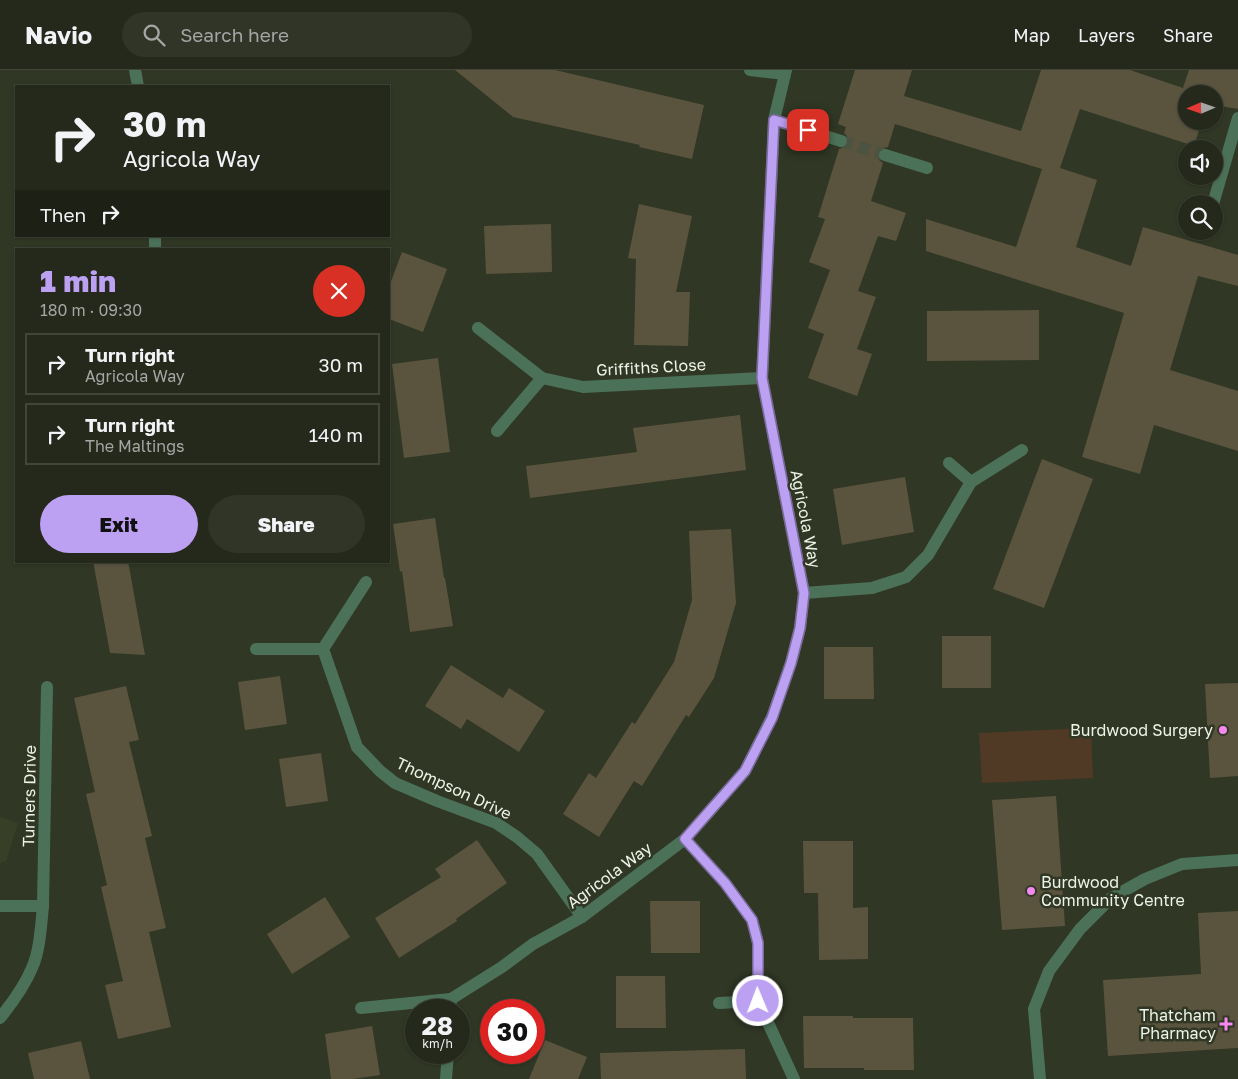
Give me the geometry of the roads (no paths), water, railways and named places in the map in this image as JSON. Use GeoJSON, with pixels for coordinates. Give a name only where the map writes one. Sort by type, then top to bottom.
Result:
{"type":"FeatureCollection","features":[{"type":"Feature","properties":{"kind":"street"},"geometry":{"type":"LineString","coordinates":[[135,70],[138,85]]}},
{"type":"Feature","properties":{"kind":"street"},"geometry":{"type":"LineString","coordinates":[[750,70],[785,72]]}},
{"type":"Feature","properties":{"kind":"street","name":"Agricola Way"},"geometry":{"type":"LineString","coordinates":[[458,999],[533,944],[582,917],[685,839],[745,771],[772,718],[791,663],[800,628],[804,593],[762,378],[774,120],[785,72]]}},
{"type":"Feature","properties":{"kind":"street"},"geometry":{"type":"LineString","coordinates":[[1216,195],[1238,118]]}},
{"type":"Feature","properties":{"kind":"street"},"geometry":{"type":"LineString","coordinates":[[774,120],[842,141]]}},
{"type":"Feature","properties":{"kind":"street"},"geometry":{"type":"LineString","coordinates":[[885,155],[927,168]]}},
{"type":"Feature","properties":{"kind":"street","name":"Griffiths Close"},"geometry":{"type":"LineString","coordinates":[[478,328],[542,378],[583,387],[762,378]]}},
{"type":"Feature","properties":{"kind":"street"},"geometry":{"type":"LineString","coordinates":[[497,431],[542,378]]}},
{"type":"Feature","properties":{"kind":"street"},"geometry":{"type":"LineString","coordinates":[[804,593],[872,588],[906,577],[928,556],[971,482],[1022,450]]}},
{"type":"Feature","properties":{"kind":"street"},"geometry":{"type":"LineString","coordinates":[[949,463],[971,482]]}},
{"type":"Feature","properties":{"kind":"street"},"geometry":{"type":"LineString","coordinates":[[256,649],[323,650],[366,582]]}},
{"type":"Feature","properties":{"kind":"street","name":"Thompson Drive"},"geometry":{"type":"LineString","coordinates":[[323,650],[357,747],[380,771],[395,783],[436,801],[496,823],[517,837],[537,854],[582,917]]}},
{"type":"Feature","properties":{"kind":"street","name":"Turners Drive"},"geometry":{"type":"LineString","coordinates":[[0,1018],[18,995],[33,966],[39,938],[43,906],[47,687]]}},
{"type":"Feature","properties":{"kind":"street"},"geometry":{"type":"LineString","coordinates":[[685,839],[725,883],[752,920],[758,943],[758,1001],[794,1079]]}},
{"type":"Feature","properties":{"kind":"street"},"geometry":{"type":"LineString","coordinates":[[1040,1079],[1034,1009],[1050,971],[1080,929],[1111,898],[1145,879],[1182,864],[1238,860]]}},
{"type":"Feature","properties":{"kind":"street"},"geometry":{"type":"LineString","coordinates":[[0,906],[43,906]]}},
{"type":"Feature","properties":{"kind":"street"},"geometry":{"type":"LineString","coordinates":[[719,1003],[758,1001]]}},
{"type":"Feature","properties":{"kind":"street","name":"Agricola Way"},"geometry":{"type":"LineString","coordinates":[[361,1008],[405,1006]]}},
{"type":"Feature","properties":{"kind":"street"},"geometry":{"type":"LineString","coordinates":[[446,1079],[447,1064]]}},
{"type":"Feature","properties":{"kind":"tunnel"},"geometry":{"type":"LineString","coordinates":[[841,141],[885,155]]}},
{"type":"Feature","properties":{"kind":"place","name":"Burdwood Surgery"},"geometry":{"type":"Point","coordinates":[1223,730]}},
{"type":"Feature","properties":{"kind":"place","name":"Burdwood Community Centre"},"geometry":{"type":"Point","coordinates":[1031,891]}},
{"type":"Feature","properties":{"kind":"place","name":"Thatcham Pharmacy"},"geometry":{"type":"Point","coordinates":[1226,1024]}}]}
